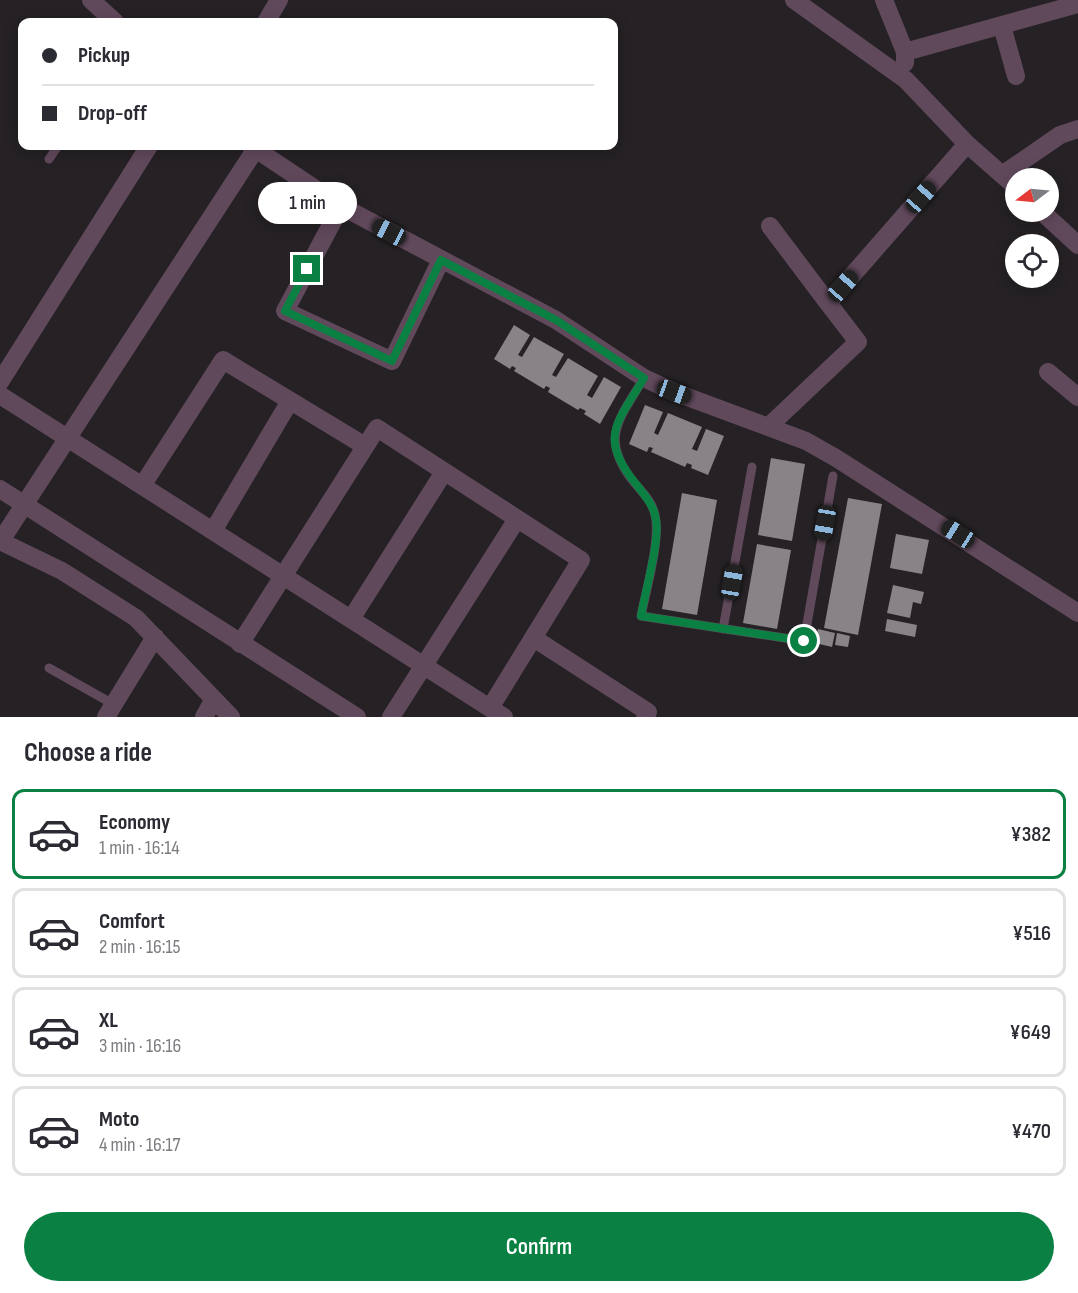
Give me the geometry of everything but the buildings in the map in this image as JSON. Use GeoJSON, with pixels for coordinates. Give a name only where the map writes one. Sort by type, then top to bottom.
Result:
{"type":"FeatureCollection","features":[{"type":"Feature","properties":{"kind":"street"},"geometry":{"type":"LineString","coordinates":[[91,0],[111,18]]}},
{"type":"Feature","properties":{"kind":"street"},"geometry":{"type":"LineString","coordinates":[[268,18],[279,0]]}},
{"type":"Feature","properties":{"kind":"street"},"geometry":{"type":"LineString","coordinates":[[794,0],[906,80],[967,144],[1005,178]]}},
{"type":"Feature","properties":{"kind":"street"},"geometry":{"type":"LineString","coordinates":[[884,0],[905,52],[906,80]]}},
{"type":"Feature","properties":{"kind":"street"},"geometry":{"type":"LineString","coordinates":[[905,52],[1078,4]]}},
{"type":"Feature","properties":{"kind":"street"},"geometry":{"type":"LineString","coordinates":[[1002,26],[1016,76]]}},
{"type":"Feature","properties":{"kind":"street"},"geometry":{"type":"LineString","coordinates":[[1002,175],[1060,135],[1078,129]]}},
{"type":"Feature","properties":{"kind":"street"},"geometry":{"type":"LineString","coordinates":[[828,303],[967,144]]}},
{"type":"Feature","properties":{"kind":"street"},"geometry":{"type":"LineString","coordinates":[[0,382],[146,150]]}},
{"type":"Feature","properties":{"kind":"street"},"geometry":{"type":"LineString","coordinates":[[231,717],[136,618],[62,571],[0,542],[69,439],[252,150]]}},
{"type":"Feature","properties":{"kind":"street"},"geometry":{"type":"LineString","coordinates":[[257,150],[341,206],[556,320],[644,378],[674,392],[806,441],[1078,612]]}},
{"type":"Feature","properties":{"kind":"street"},"geometry":{"type":"LineString","coordinates":[[341,206],[285,311],[392,361],[441,260]]}},
{"type":"Feature","properties":{"kind":"street"},"geometry":{"type":"LineString","coordinates":[[1053,222],[1078,245]]}},
{"type":"Feature","properties":{"kind":"street"},"geometry":{"type":"LineString","coordinates":[[769,426],[858,342],[770,226]]}},
{"type":"Feature","properties":{"kind":"street"},"geometry":{"type":"LineString","coordinates":[[142,486],[223,360],[364,446]]}},
{"type":"Feature","properties":{"kind":"street"},"geometry":{"type":"LineString","coordinates":[[1048,372],[1078,397]]}},
{"type":"Feature","properties":{"kind":"street"},"geometry":{"type":"LineString","coordinates":[[0,395],[142,486],[284,576],[497,712],[535,639],[581,560],[377,428],[364,446],[284,576],[240,644]]}},
{"type":"Feature","properties":{"kind":"street"},"geometry":{"type":"LineString","coordinates":[[213,531],[290,401]]}},
{"type":"Feature","properties":{"kind":"street"},"geometry":{"type":"LineString","coordinates":[[351,619],[444,472]]}},
{"type":"Feature","properties":{"kind":"street"},"geometry":{"type":"LineString","coordinates":[[0,489],[357,717]]}},
{"type":"Feature","properties":{"kind":"street"},"geometry":{"type":"LineString","coordinates":[[391,717],[517,519]]}},
{"type":"Feature","properties":{"kind":"street"},"geometry":{"type":"LineString","coordinates":[[110,711],[155,637]]}},
{"type":"Feature","properties":{"kind":"street"},"geometry":{"type":"LineString","coordinates":[[535,639],[648,712],[645,717]]}},
{"type":"Feature","properties":{"kind":"street"},"geometry":{"type":"LineString","coordinates":[[204,717],[213,700]]}},
{"type":"Feature","properties":{"kind":"lane"},"geometry":{"type":"LineString","coordinates":[[49,159],[55,150]]}},
{"type":"Feature","properties":{"kind":"lane"},"geometry":{"type":"LineString","coordinates":[[644,378],[617,424],[614,444],[618,461],[652,504],[656,517],[656,532],[641,616],[804,641],[833,476]]}},
{"type":"Feature","properties":{"kind":"lane"},"geometry":{"type":"LineString","coordinates":[[723,628],[752,467]]}},
{"type":"Feature","properties":{"kind":"lane"},"geometry":{"type":"LineString","coordinates":[[49,668],[110,711]]}},
{"type":"Feature","properties":{"kind":"route"},"geometry":{"type":"LineString","coordinates":[[307,269],[285,311],[392,361],[441,260],[556,320],[644,378],[614,433],[618,461],[652,504],[656,517],[656,532],[641,616],[804,641]]}}]}
